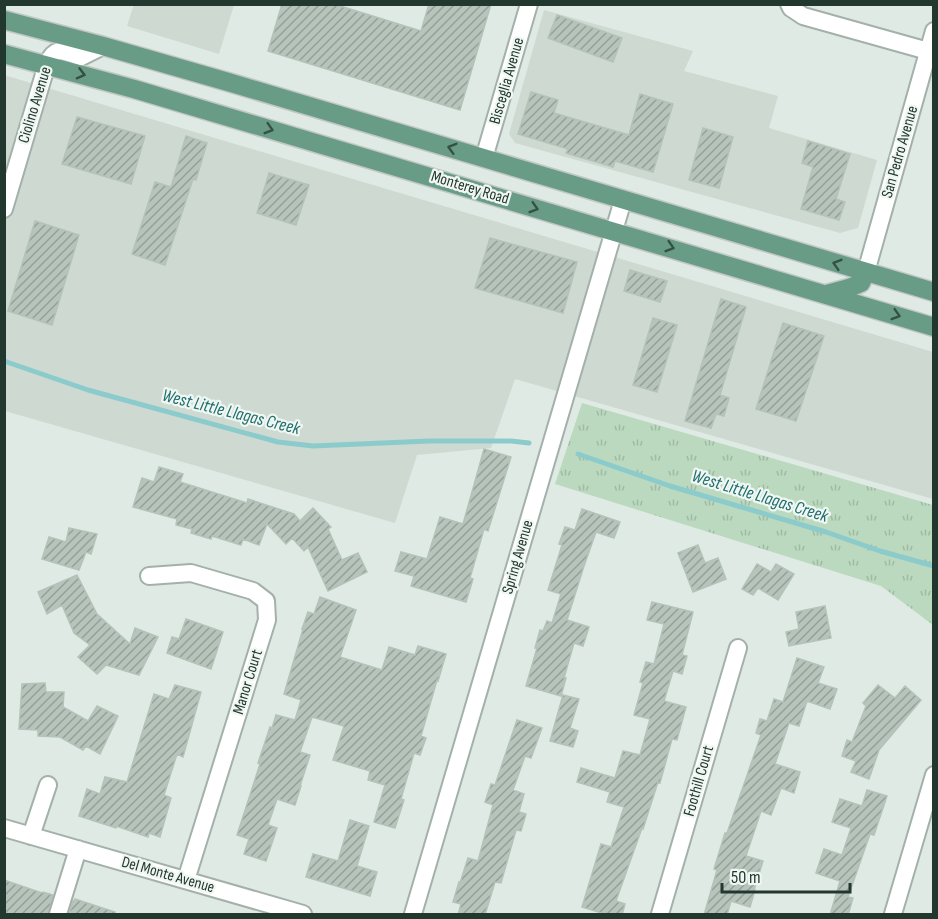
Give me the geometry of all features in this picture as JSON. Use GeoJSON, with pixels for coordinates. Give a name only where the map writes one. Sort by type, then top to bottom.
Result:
{"type":"FeatureCollection","features":[{"type":"Feature","properties":{"kind":"main road","name":"Monterey Road"},"geometry":{"type":"LineString","coordinates":[[4,20],[103,46],[933,292]]}},
{"type":"Feature","properties":{"kind":"main road","name":"Monterey Road"},"geometry":{"type":"LineString","coordinates":[[4,54],[134,88],[933,327]]}},
{"type":"Feature","properties":{"kind":"main road"},"geometry":{"type":"LineString","coordinates":[[825,294],[861,283],[866,272]]}},
{"type":"Feature","properties":{"kind":"street","name":"Bisceglia Avenue"},"geometry":{"type":"LineString","coordinates":[[484,158],[529,4]]}},
{"type":"Feature","properties":{"kind":"street"},"geometry":{"type":"LineString","coordinates":[[789,4],[803,16],[928,51]]}},
{"type":"Feature","properties":{"kind":"street","name":"San Pedro Avenue"},"geometry":{"type":"LineString","coordinates":[[866,272],[933,31]]}},
{"type":"Feature","properties":{"kind":"street","name":"Ciolino Avenue"},"geometry":{"type":"LineString","coordinates":[[4,209],[51,56],[60,51],[81,57],[103,46]]}},
{"type":"Feature","properties":{"kind":"street","name":"Spring Avenue"},"geometry":{"type":"LineString","coordinates":[[413,915],[623,200]]}},
{"type":"Feature","properties":{"kind":"street","name":"Manor Court"},"geometry":{"type":"LineString","coordinates":[[149,576],[191,573],[253,591],[266,601],[267,620],[186,880]]}},
{"type":"Feature","properties":{"kind":"street","name":"Foothill Court"},"geometry":{"type":"LineString","coordinates":[[660,915],[738,648]]}},
{"type":"Feature","properties":{"kind":"street"},"geometry":{"type":"LineString","coordinates":[[893,915],[933,775]]}},
{"type":"Feature","properties":{"kind":"street"},"geometry":{"type":"LineString","coordinates":[[31,836],[48,785]]}},
{"type":"Feature","properties":{"kind":"street","name":"Del Monte Avenue"},"geometry":{"type":"LineString","coordinates":[[4,828],[303,915]]}},
{"type":"Feature","properties":{"kind":"street"},"geometry":{"type":"LineString","coordinates":[[58,915],[78,849]]}},
{"type":"Feature","properties":{"kind":"shaded area"},"geometry":{"type":"Polygon","coordinates":[[[134,4],[234,5],[219,54],[127,26],[134,4]]]}},
{"type":"Feature","properties":{"kind":"shaded area"},"geometry":{"type":"Polygon","coordinates":[[[544,10],[693,51],[684,71],[778,96],[769,128],[877,160],[858,228],[840,233],[515,143],[509,134],[544,10]]]}},
{"type":"Feature","properties":{"kind":"shaded area"},"geometry":{"type":"Polygon","coordinates":[[[4,75],[933,352],[933,499],[515,379],[491,448],[417,455],[395,523],[5,411],[4,75]]]}},
{"type":"Feature","properties":{"kind":"green space"},"geometry":{"type":"Polygon","coordinates":[[[582,403],[933,505],[933,625],[881,586],[555,484],[582,403]]]}},
{"type":"Feature","properties":{"kind":"building"},"geometry":{"type":"Polygon","coordinates":[[[282,4],[334,4],[421,31],[429,4],[491,4],[460,110],[268,51],[282,4]]]}},
{"type":"Feature","properties":{"kind":"building"},"geometry":{"type":"Polygon","coordinates":[[[557,15],[622,38],[613,62],[548,38],[557,15]]]}},
{"type":"Feature","properties":{"kind":"building"},"geometry":{"type":"Polygon","coordinates":[[[531,92],[558,100],[554,113],[629,135],[640,94],[673,104],[653,172],[615,161],[613,167],[566,153],[568,149],[518,134],[531,92]]]}},
{"type":"Feature","properties":{"kind":"building"},"geometry":{"type":"Polygon","coordinates":[[[77,117],[145,136],[131,184],[62,164],[77,117]]]}},
{"type":"Feature","properties":{"kind":"building"},"geometry":{"type":"Polygon","coordinates":[[[703,128],[733,137],[719,188],[689,180],[703,128]]]}},
{"type":"Feature","properties":{"kind":"building"},"geometry":{"type":"Polygon","coordinates":[[[186,136],[207,143],[165,265],[132,254],[155,182],[171,187],[186,136]]]}},
{"type":"Feature","properties":{"kind":"building"},"geometry":{"type":"Polygon","coordinates":[[[808,141],[850,154],[836,199],[845,202],[839,220],[801,209],[813,167],[802,163],[808,141]]]}},
{"type":"Feature","properties":{"kind":"building"},"geometry":{"type":"Polygon","coordinates":[[[269,173],[309,185],[296,225],[257,213],[269,173]]]}},
{"type":"Feature","properties":{"kind":"building"},"geometry":{"type":"Polygon","coordinates":[[[35,221],[79,235],[52,325],[8,311],[35,221]]]}},
{"type":"Feature","properties":{"kind":"building"},"geometry":{"type":"Polygon","coordinates":[[[490,238],[577,262],[563,313],[475,288],[490,238]]]}},
{"type":"Feature","properties":{"kind":"building"},"geometry":{"type":"Polygon","coordinates":[[[630,270],[667,281],[660,302],[624,291],[630,270]]]}},
{"type":"Feature","properties":{"kind":"building"},"geometry":{"type":"Polygon","coordinates":[[[721,299],[746,307],[720,395],[729,398],[724,416],[716,414],[711,428],[685,421],[721,299]]]}},
{"type":"Feature","properties":{"kind":"building"},"geometry":{"type":"Polygon","coordinates":[[[653,318],[677,325],[657,392],[633,385],[653,318]]]}},
{"type":"Feature","properties":{"kind":"building"},"geometry":{"type":"Polygon","coordinates":[[[783,323],[824,336],[796,421],[756,409],[783,323]]]}},
{"type":"Feature","properties":{"kind":"building"},"geometry":{"type":"Polygon","coordinates":[[[484,449],[511,457],[488,531],[484,529],[470,578],[473,579],[466,602],[411,586],[414,576],[395,571],[401,552],[427,559],[440,517],[463,524],[484,449]]]}},
{"type":"Feature","properties":{"kind":"building"},"geometry":{"type":"Polygon","coordinates":[[[159,467],[183,474],[180,482],[247,503],[248,499],[294,514],[300,521],[313,508],[331,527],[328,529],[342,560],[358,553],[367,572],[328,591],[308,547],[304,551],[292,538],[286,544],[267,524],[259,545],[243,539],[241,545],[212,536],[211,539],[191,533],[192,529],[176,525],[177,519],[133,507],[142,478],[154,482],[159,467]]]}},
{"type":"Feature","properties":{"kind":"building"},"geometry":{"type":"Polygon","coordinates":[[[582,509],[620,522],[614,538],[596,532],[584,566],[567,620],[589,627],[583,646],[574,643],[561,696],[526,686],[540,630],[543,631],[547,621],[552,623],[561,594],[548,590],[562,545],[559,544],[565,527],[575,530],[582,509]]]}},
{"type":"Feature","properties":{"kind":"building"},"geometry":{"type":"Polygon","coordinates":[[[69,528],[97,534],[91,554],[86,552],[79,570],[42,559],[49,537],[66,542],[69,528]]]}},
{"type":"Feature","properties":{"kind":"building"},"geometry":{"type":"Polygon","coordinates":[[[698,545],[705,563],[718,558],[726,579],[693,592],[678,553],[698,545]]]}},
{"type":"Feature","properties":{"kind":"building"},"geometry":{"type":"Polygon","coordinates":[[[757,564],[771,572],[776,564],[794,574],[778,600],[758,588],[753,595],[742,589],[757,564]]]}},
{"type":"Feature","properties":{"kind":"building"},"geometry":{"type":"Polygon","coordinates":[[[77,575],[97,614],[130,644],[135,628],[158,637],[139,675],[106,665],[97,674],[78,657],[90,645],[74,633],[62,605],[47,614],[38,592],[77,575]]]}},
{"type":"Feature","properties":{"kind":"building"},"geometry":{"type":"Polygon","coordinates":[[[320,597],[356,610],[340,657],[382,670],[389,647],[415,655],[418,646],[446,654],[421,736],[426,738],[420,755],[414,753],[401,799],[404,800],[395,828],[374,822],[385,785],[368,780],[370,771],[333,760],[344,726],[312,717],[300,752],[310,755],[295,805],[277,799],[268,825],[277,828],[266,861],[244,854],[249,839],[237,835],[260,764],[258,763],[276,715],[295,720],[301,700],[284,694],[308,612],[314,614],[320,597]]]}},
{"type":"Feature","properties":{"kind":"building"},"geometry":{"type":"Polygon","coordinates":[[[652,602],[693,612],[682,655],[687,656],[682,674],[673,671],[664,701],[686,707],[677,740],[672,739],[660,783],[658,782],[616,901],[625,904],[622,915],[608,915],[582,907],[601,844],[611,847],[624,807],[607,802],[610,792],[577,782],[581,768],[615,778],[623,751],[640,755],[650,719],[634,715],[643,683],[640,682],[646,662],[654,664],[664,624],[647,620],[652,602]]]}},
{"type":"Feature","properties":{"kind":"building"},"geometry":{"type":"Polygon","coordinates":[[[825,606],[831,638],[789,646],[786,632],[799,629],[796,612],[825,606]]]}},
{"type":"Feature","properties":{"kind":"building"},"geometry":{"type":"Polygon","coordinates":[[[186,619],[223,632],[211,669],[167,653],[172,637],[179,639],[186,619]]]}},
{"type":"Feature","properties":{"kind":"building"},"geometry":{"type":"Polygon","coordinates":[[[797,658],[824,667],[818,683],[837,689],[830,709],[807,701],[799,726],[789,723],[775,764],[800,772],[794,793],[781,788],[771,815],[761,811],[746,856],[763,861],[750,907],[731,901],[727,915],[704,915],[725,833],[727,833],[761,735],[756,733],[760,719],[767,721],[774,699],[783,702],[797,658]]]}},
{"type":"Feature","properties":{"kind":"building"},"geometry":{"type":"Polygon","coordinates":[[[45,683],[46,692],[64,692],[63,707],[88,721],[97,706],[118,716],[100,754],[86,746],[83,750],[60,737],[38,736],[38,730],[19,729],[22,684],[45,683]]]}},
{"type":"Feature","properties":{"kind":"building"},"geometry":{"type":"Polygon","coordinates":[[[175,685],[201,692],[183,757],[177,754],[164,795],[171,798],[160,837],[149,833],[148,837],[79,816],[87,789],[100,794],[105,777],[127,782],[154,694],[169,699],[175,685]]]}},
{"type":"Feature","properties":{"kind":"building"},"geometry":{"type":"Polygon","coordinates":[[[878,685],[895,698],[905,686],[921,700],[879,750],[869,779],[851,772],[856,761],[842,756],[847,740],[852,742],[866,706],[863,703],[878,685]]]}},
{"type":"Feature","properties":{"kind":"building"},"geometry":{"type":"Polygon","coordinates":[[[563,695],[579,699],[570,728],[578,731],[573,747],[550,741],[563,695]]]}},
{"type":"Feature","properties":{"kind":"building"},"geometry":{"type":"Polygon","coordinates":[[[517,720],[542,728],[531,758],[525,756],[513,790],[524,794],[519,812],[526,814],[521,831],[516,830],[501,883],[495,882],[485,915],[458,915],[461,904],[453,902],[459,882],[468,858],[478,861],[493,805],[485,802],[491,784],[495,785],[517,720]]]}},
{"type":"Feature","properties":{"kind":"building"},"geometry":{"type":"Polygon","coordinates":[[[867,790],[887,796],[874,835],[870,834],[848,897],[853,898],[848,915],[830,915],[840,881],[816,873],[824,849],[842,855],[851,828],[832,822],[840,799],[862,806],[867,790]]]}},
{"type":"Feature","properties":{"kind":"building"},"geometry":{"type":"Polygon","coordinates":[[[350,820],[369,826],[357,866],[377,872],[370,896],[306,877],[313,854],[338,861],[350,820]]]}},
{"type":"Feature","properties":{"kind":"building"},"geometry":{"type":"Polygon","coordinates":[[[4,880],[53,895],[48,915],[4,915],[4,880]]]}},
{"type":"Feature","properties":{"kind":"building"},"geometry":{"type":"Polygon","coordinates":[[[75,899],[115,912],[115,915],[69,915],[75,899]]]}},
{"type":"Feature","properties":{"kind":"waterway","name":"West Little Llagas Creek"},"geometry":{"type":"LineString","coordinates":[[4,361],[88,390],[278,442],[313,446],[429,441],[529,443]]}},
{"type":"Feature","properties":{"kind":"waterway","name":"West Little Llagas Creek"},"geometry":{"type":"LineString","coordinates":[[578,454],[670,486],[934,566]]}}]}
